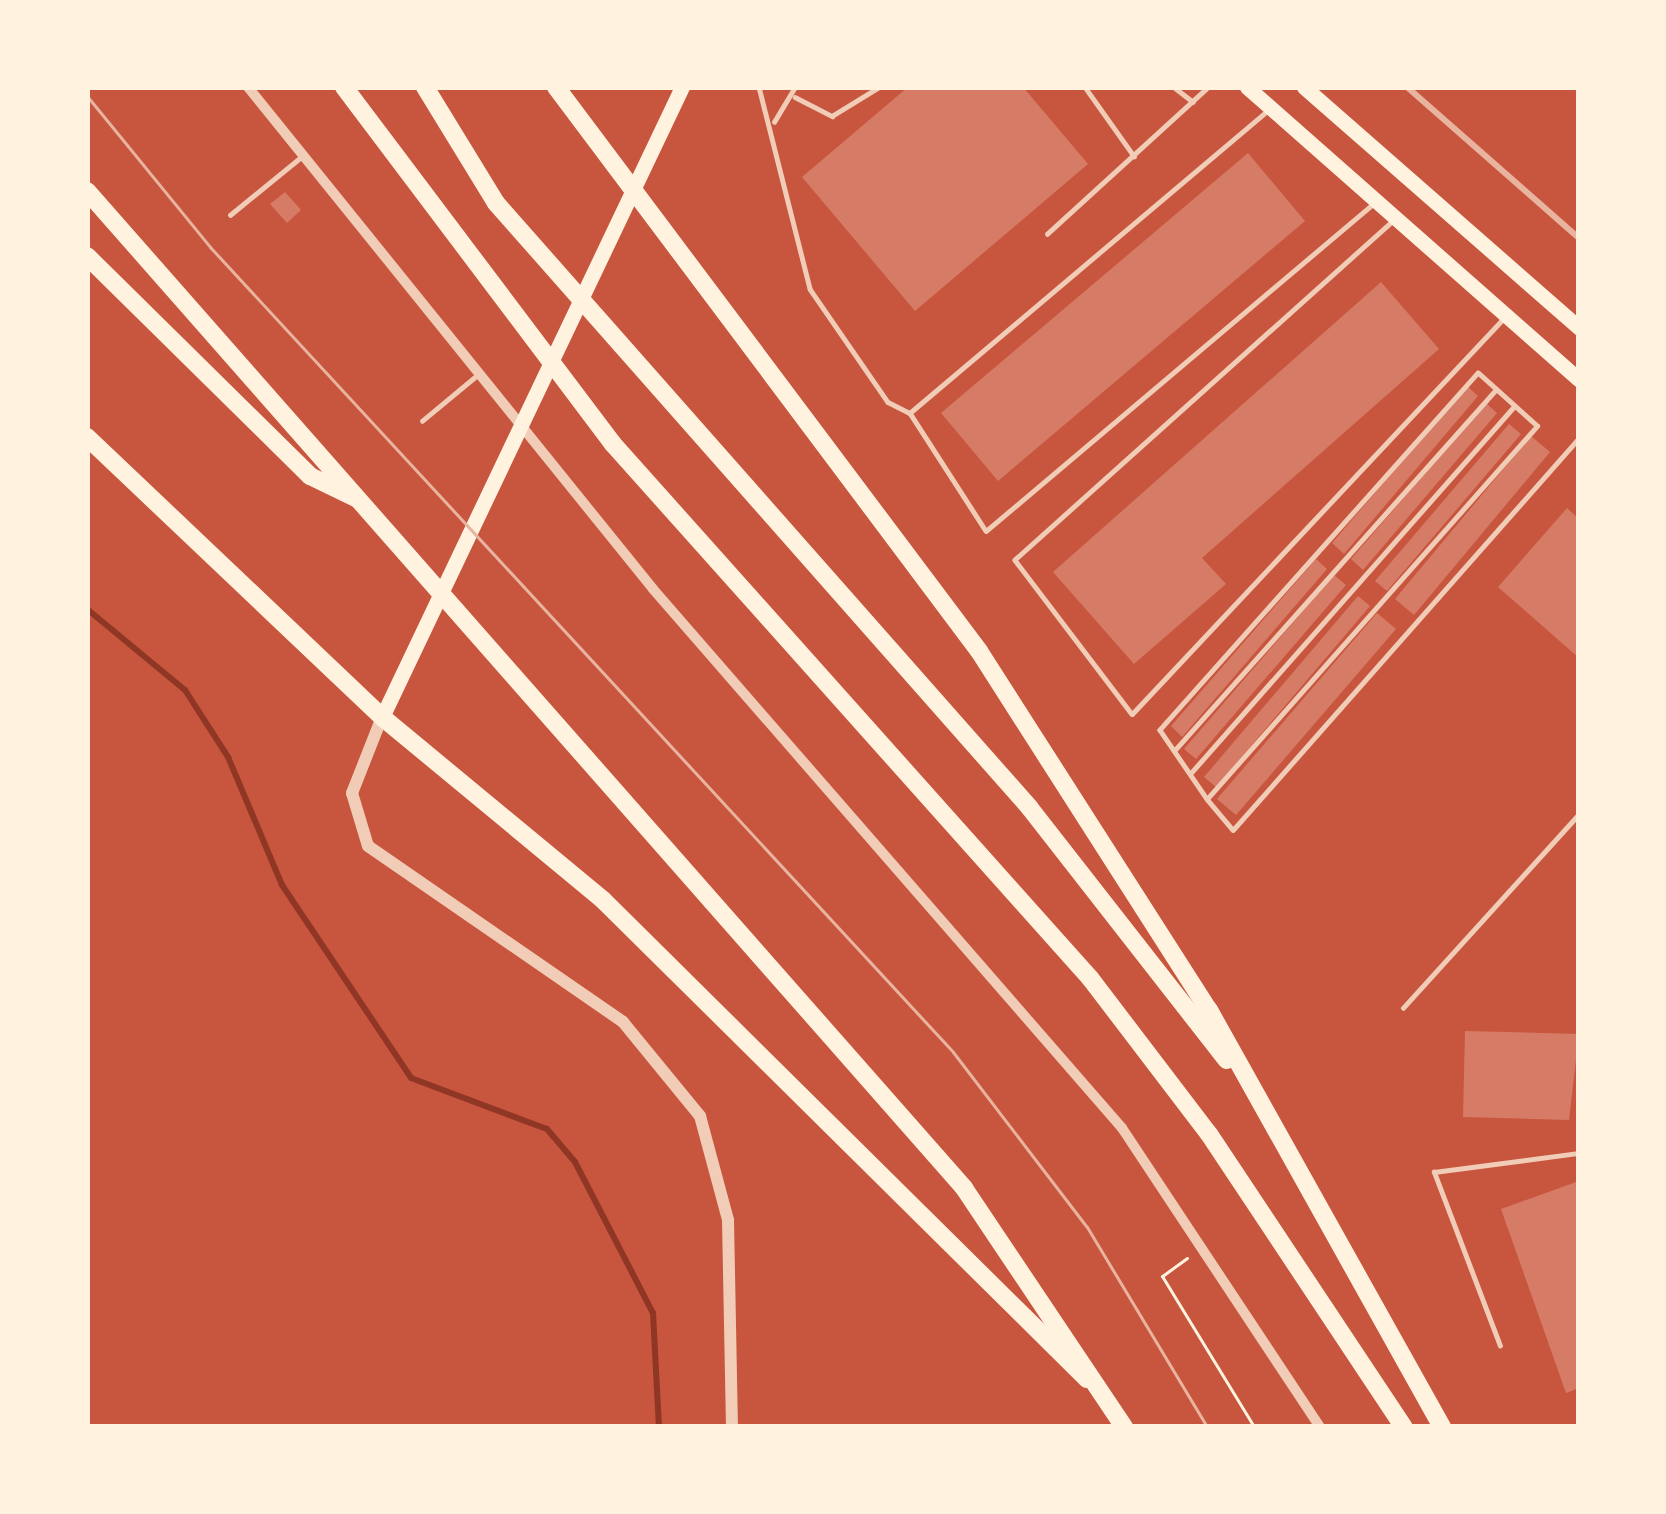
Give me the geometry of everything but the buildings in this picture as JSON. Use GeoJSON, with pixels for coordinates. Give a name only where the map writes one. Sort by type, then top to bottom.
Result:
{"type":"FeatureCollection","features":[{"type":"Feature","properties":{"kind":"highway"},"geometry":{"type":"LineString","coordinates":[[344,87],[613,444],[1090,979],[1209,1133],[1404,1427]]}},
{"type":"Feature","properties":{"kind":"highway"},"geometry":{"type":"LineString","coordinates":[[425,87],[496,202],[1029,807],[1267,1111]]}},
{"type":"Feature","properties":{"kind":"highway"},"geometry":{"type":"LineString","coordinates":[[556,87],[979,651],[1267,1111],[1442,1427]]}},
{"type":"Feature","properties":{"kind":"highway"},"geometry":{"type":"LineString","coordinates":[[87,191],[366,502],[964,1188],[1124,1427]]}},
{"type":"Feature","properties":{"kind":"highway"},"geometry":{"type":"LineString","coordinates":[[87,256],[310,476],[366,502]]}},
{"type":"Feature","properties":{"kind":"highway"},"geometry":{"type":"LineString","coordinates":[[87,437],[382,717],[772,1059],[1114,1409]]}},
{"type":"Feature","properties":{"kind":"main road"},"geometry":{"type":"LineString","coordinates":[[382,717],[682,87]]}},
{"type":"Feature","properties":{"kind":"main road"},"geometry":{"type":"LineString","coordinates":[[1247,87],[1579,380]]}},
{"type":"Feature","properties":{"kind":"main road"},"geometry":{"type":"LineString","coordinates":[[1304,87],[1579,328]]}},
{"type":"Feature","properties":{"kind":"street"},"geometry":{"type":"LineString","coordinates":[[248,87],[475,377],[1092,1091],[1203,1247],[1320,1427]]}},
{"type":"Feature","properties":{"kind":"street"},"geometry":{"type":"LineString","coordinates":[[382,717],[352,793],[368,846],[623,1022],[700,1116],[728,1220],[732,1427]]}},
{"type":"Feature","properties":{"kind":"lane"},"geometry":{"type":"LineString","coordinates":[[759,87],[774,122],[810,289],[888,402],[910,413],[986,531],[1378,200]]}},
{"type":"Feature","properties":{"kind":"lane"},"geometry":{"type":"LineString","coordinates":[[774,122],[795,98],[795,87]]}},
{"type":"Feature","properties":{"kind":"lane"},"geometry":{"type":"LineString","coordinates":[[795,98],[832,116],[879,87]]}},
{"type":"Feature","properties":{"kind":"lane"},"geometry":{"type":"LineString","coordinates":[[1085,87],[1134,155]]}},
{"type":"Feature","properties":{"kind":"lane"},"geometry":{"type":"LineString","coordinates":[[1174,87],[1193,102]]}},
{"type":"Feature","properties":{"kind":"lane"},"geometry":{"type":"LineString","coordinates":[[1046,235],[1208,87]]}},
{"type":"Feature","properties":{"kind":"lane"},"geometry":{"type":"LineString","coordinates":[[910,413],[1272,108]]}},
{"type":"Feature","properties":{"kind":"lane"},"geometry":{"type":"LineString","coordinates":[[230,215],[300,158]]}},
{"type":"Feature","properties":{"kind":"lane"},"geometry":{"type":"LineString","coordinates":[[1398,218],[1015,560],[1132,714],[1508,314]]}},
{"type":"Feature","properties":{"kind":"lane"},"geometry":{"type":"LineString","coordinates":[[1207,799],[1537,426],[1478,373],[1160,730],[1207,799],[1233,830],[1579,438]]}},
{"type":"Feature","properties":{"kind":"lane"},"geometry":{"type":"LineString","coordinates":[[422,421],[475,377]]}},
{"type":"Feature","properties":{"kind":"lane"},"geometry":{"type":"LineString","coordinates":[[1174,751],[1496,389]]}},
{"type":"Feature","properties":{"kind":"lane"},"geometry":{"type":"LineString","coordinates":[[1190,774],[1514,406]]}},
{"type":"Feature","properties":{"kind":"lane"},"geometry":{"type":"LineString","coordinates":[[1403,1008],[1579,814]]}},
{"type":"Feature","properties":{"kind":"lane"},"geometry":{"type":"LineString","coordinates":[[1500,1346],[1434,1172],[1579,1153]]}},
{"type":"Feature","properties":{"kind":"path"},"geometry":{"type":"LineString","coordinates":[[1203,1247],[1162,1276],[1254,1427]]}},
{"type":"Feature","properties":{"kind":"waterway"},"geometry":{"type":"LineString","coordinates":[[87,609],[185,690],[228,757],[282,885],[411,1078],[547,1129],[575,1162],[653,1313],[659,1427]]}},
{"type":"Feature","properties":{"kind":"tram line"},"geometry":{"type":"LineString","coordinates":[[87,96],[210,247],[953,1052],[1087,1227],[1207,1427]]}},
{"type":"Feature","properties":{"kind":"railway"},"geometry":{"type":"LineString","coordinates":[[1407,87],[1579,238]]}}]}
